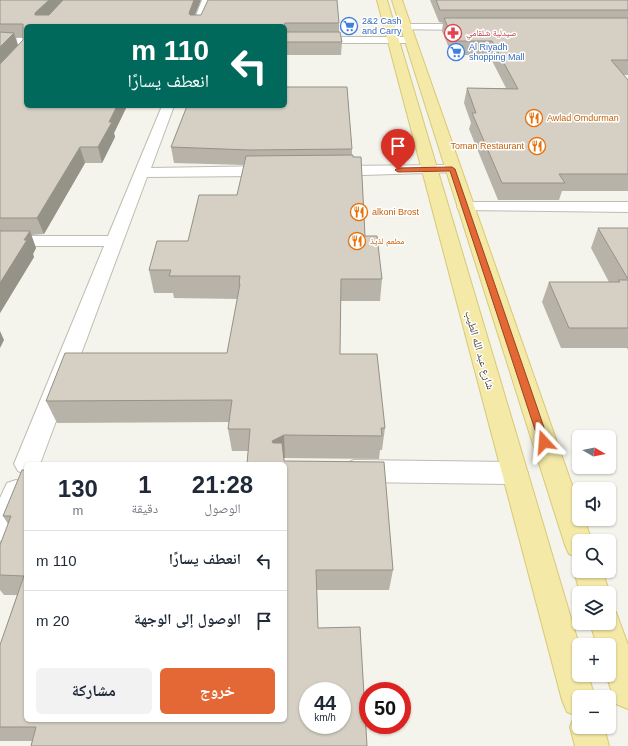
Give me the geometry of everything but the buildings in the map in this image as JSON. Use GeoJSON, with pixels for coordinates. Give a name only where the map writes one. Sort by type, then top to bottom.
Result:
{"type":"FeatureCollection","features":[{"type":"Feature","properties":{"kind":"main road","name":"شارع عبد الله الطيب"},"geometry":{"type":"LineString","coordinates":[[382,0],[399,34],[452,169],[575,534]]}},
{"type":"Feature","properties":{"kind":"main road","name":"شارع عبد الله الطيب"},"geometry":{"type":"LineString","coordinates":[[396,0],[399,34],[430,170],[576,690]]}},
{"type":"Feature","properties":{"kind":"main road"},"geometry":{"type":"LineString","coordinates":[[607,630],[628,692]]}},
{"type":"Feature","properties":{"kind":"main road"},"geometry":{"type":"LineString","coordinates":[[588,734],[592,746]]}},
{"type":"Feature","properties":{"kind":"street"},"geometry":{"type":"LineString","coordinates":[[199,24],[207,0]]}},
{"type":"Feature","properties":{"kind":"street"},"geometry":{"type":"LineString","coordinates":[[287,40],[399,34],[484,27]]}},
{"type":"Feature","properties":{"kind":"street"},"geometry":{"type":"LineString","coordinates":[[0,41],[24,41]]}},
{"type":"Feature","properties":{"kind":"street"},"geometry":{"type":"LineString","coordinates":[[28,462],[114,241],[143,173],[167,108]]}},
{"type":"Feature","properties":{"kind":"street"},"geometry":{"type":"LineString","coordinates":[[318,171],[452,169]]}},
{"type":"Feature","properties":{"kind":"street"},"geometry":{"type":"LineString","coordinates":[[143,173],[286,171]]}},
{"type":"Feature","properties":{"kind":"street"},"geometry":{"type":"LineString","coordinates":[[465,207],[628,207]]}},
{"type":"Feature","properties":{"kind":"street"},"geometry":{"type":"LineString","coordinates":[[0,241],[114,241]]}},
{"type":"Feature","properties":{"kind":"street"},"geometry":{"type":"LineString","coordinates":[[0,529],[24,471]]}},
{"type":"Feature","properties":{"kind":"street"},"geometry":{"type":"LineString","coordinates":[[333,471],[515,473]]}},
{"type":"Feature","properties":{"kind":"place","name":"2&2 Cash and Carry"},"geometry":{"type":"Point","coordinates":[349,26]}},
{"type":"Feature","properties":{"kind":"place","name":"صيدلية شلقامي"},"geometry":{"type":"Point","coordinates":[453,33]}},
{"type":"Feature","properties":{"kind":"place","name":"Al Riyadh shopping Mall"},"geometry":{"type":"Point","coordinates":[456,52]}},
{"type":"Feature","properties":{"kind":"place","name":"Awlad Omdurman"},"geometry":{"type":"Point","coordinates":[534,118]}},
{"type":"Feature","properties":{"kind":"place","name":"Toman Restaurant"},"geometry":{"type":"Point","coordinates":[537,146]}},
{"type":"Feature","properties":{"kind":"place","name":"alkoni Brost"},"geometry":{"type":"Point","coordinates":[359,212]}},
{"type":"Feature","properties":{"kind":"place","name":"مطعم لذيذ"},"geometry":{"type":"Point","coordinates":[357,241]}},
{"type":"Feature","properties":{"kind":"route"},"geometry":{"type":"LineString","coordinates":[[398,170],[452,169],[544,442]]}}]}
